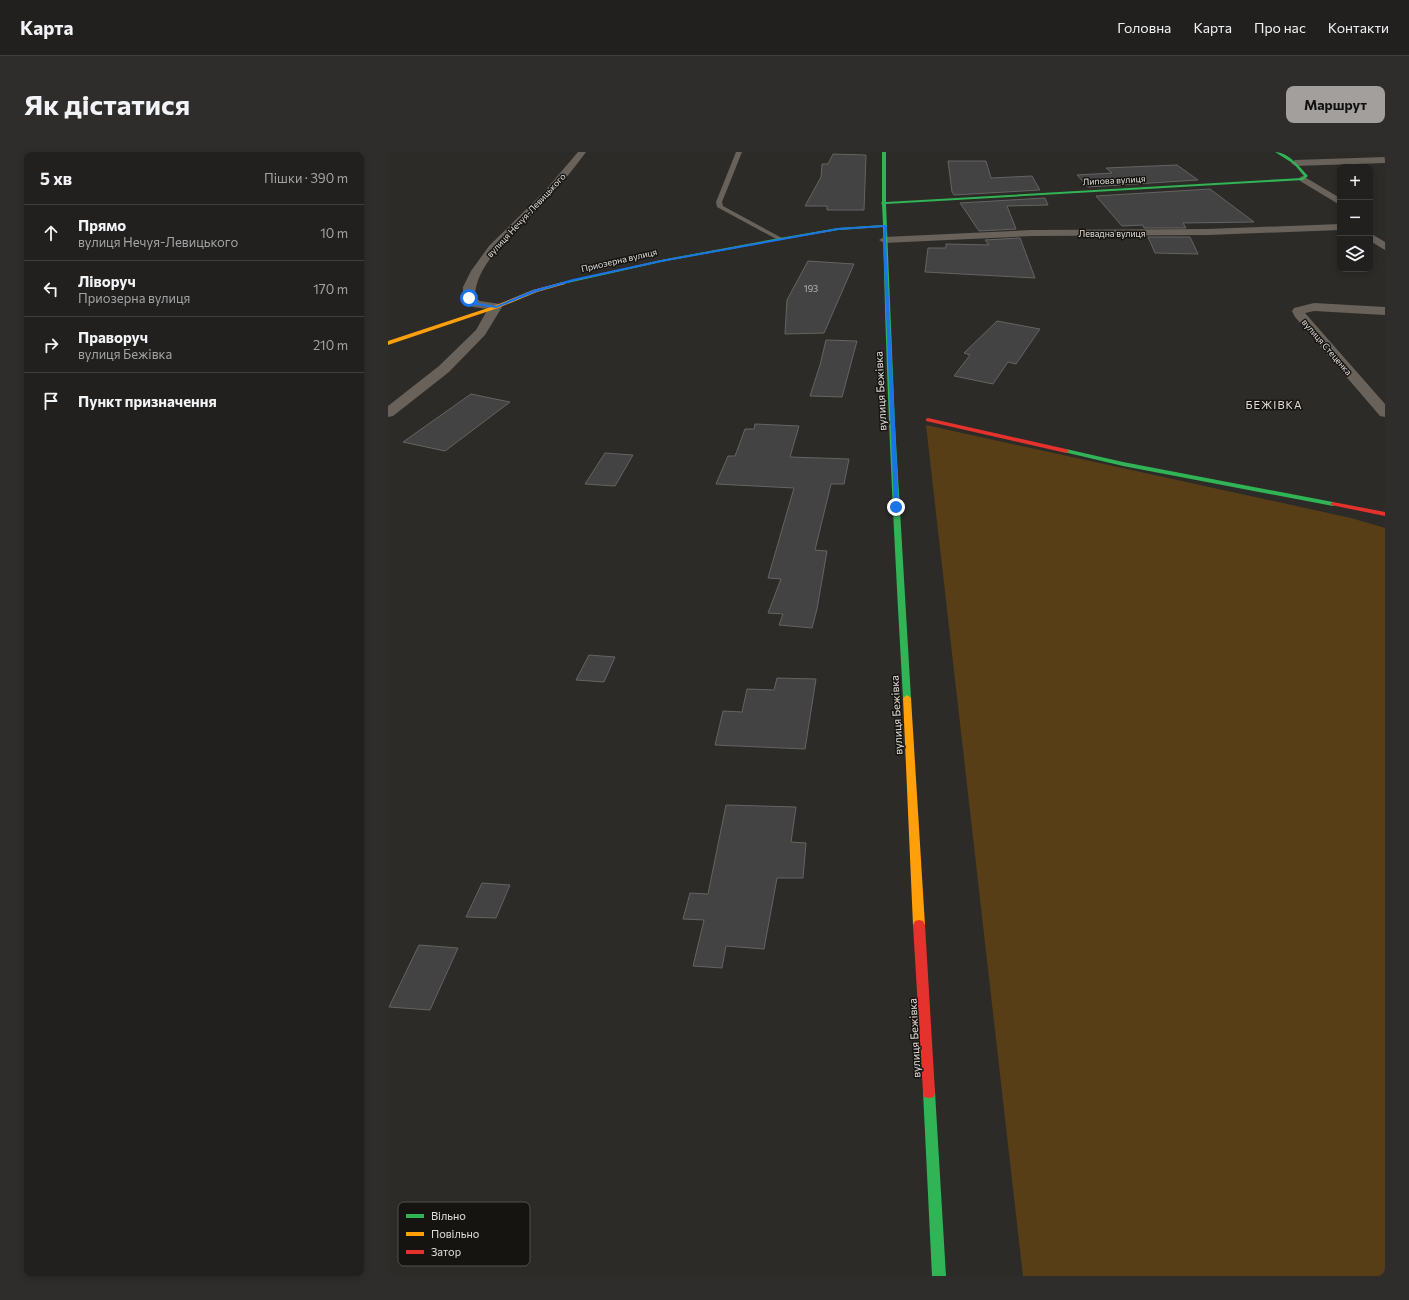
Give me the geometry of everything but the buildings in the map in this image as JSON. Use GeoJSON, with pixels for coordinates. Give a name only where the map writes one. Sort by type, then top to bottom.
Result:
{"type":"FeatureCollection","features":[{"type":"Feature","properties":{"kind":"street","name":"вулиця Нечуя-Левицького"},"geometry":{"type":"LineString","coordinates":[[496,307],[477,304],[469,298],[469,287],[477,271],[494,248],[546,195],[582,152]]}},
{"type":"Feature","properties":{"kind":"street","name":"вулиця Бежівка"},"geometry":{"type":"LineString","coordinates":[[884,152],[884,240],[896,515],[939,1276]]}},
{"type":"Feature","properties":{"kind":"street"},"geometry":{"type":"LineString","coordinates":[[1277,152],[1304,170],[1306,176],[1303,179],[1337,200]]}},
{"type":"Feature","properties":{"kind":"street"},"geometry":{"type":"LineString","coordinates":[[1294,163],[1385,160]]}},
{"type":"Feature","properties":{"kind":"street","name":"Липова вулиця"},"geometry":{"type":"LineString","coordinates":[[884,203],[1303,179]]}},
{"type":"Feature","properties":{"kind":"street","name":"Приозерна вулиця"},"geometry":{"type":"LineString","coordinates":[[388,343],[496,307],[535,291],[573,280],[661,261],[780,239],[838,229],[885,226]]}},
{"type":"Feature","properties":{"kind":"street","name":"Левадна вулиця"},"geometry":{"type":"LineString","coordinates":[[884,240],[1009,233],[1201,232],[1337,228]]}},
{"type":"Feature","properties":{"kind":"street"},"geometry":{"type":"LineString","coordinates":[[1373,238],[1385,247]]}},
{"type":"Feature","properties":{"kind":"street"},"geometry":{"type":"LineString","coordinates":[[388,413],[444,369],[481,332],[496,307]]}},
{"type":"Feature","properties":{"kind":"street","name":"вулиця Стеценка"},"geometry":{"type":"LineString","coordinates":[[1385,312],[1314,307],[1298,311],[1301,317],[1385,413]]}},
{"type":"Feature","properties":{"kind":"street"},"geometry":{"type":"LineString","coordinates":[[928,420],[1123,464],[1385,514]]}},
{"type":"Feature","properties":{"kind":"lane"},"geometry":{"type":"LineString","coordinates":[[739,152],[719,202],[720,207],[780,239]]}},
{"type":"Feature","properties":{"kind":"shaded area"},"geometry":{"type":"Polygon","coordinates":[[[926,425],[1351,518],[1385,528],[1385,1276],[1023,1276],[926,425]]]}},
{"type":"Feature","properties":{"kind":"traffic: fast"},"geometry":{"type":"LineString","coordinates":[[884,152],[886,289],[895,494],[907,698]]}},
{"type":"Feature","properties":{"kind":"traffic: fast"},"geometry":{"type":"LineString","coordinates":[[883,203],[1303,179],[1306,176],[1295,163],[1277,152]]}},
{"type":"Feature","properties":{"kind":"traffic: fast"},"geometry":{"type":"LineString","coordinates":[[563,283],[661,261],[780,239],[838,229],[885,226]]}},
{"type":"Feature","properties":{"kind":"traffic: fast"},"geometry":{"type":"LineString","coordinates":[[1066,451],[1123,464],[1333,504]]}},
{"type":"Feature","properties":{"kind":"traffic: fast"},"geometry":{"type":"LineString","coordinates":[[929,1092],[939,1276]]}},
{"type":"Feature","properties":{"kind":"traffic: slow"},"geometry":{"type":"LineString","coordinates":[[388,343],[496,307],[535,291],[563,283]]}},
{"type":"Feature","properties":{"kind":"traffic: slow"},"geometry":{"type":"LineString","coordinates":[[907,698],[919,925]]}},
{"type":"Feature","properties":{"kind":"traffic: jam"},"geometry":{"type":"LineString","coordinates":[[928,420],[1066,451]]}},
{"type":"Feature","properties":{"kind":"traffic: jam"},"geometry":{"type":"LineString","coordinates":[[1333,504],[1385,514]]}},
{"type":"Feature","properties":{"kind":"traffic: jam"},"geometry":{"type":"LineString","coordinates":[[919,925],[929,1092]]}},
{"type":"Feature","properties":{"kind":"district","name":"БЕЖІВКА"},"geometry":{"type":"Point","coordinates":[1274,404]}},
{"type":"Feature","properties":{"kind":"route"},"geometry":{"type":"LineString","coordinates":[[469,298],[477,304],[496,307],[535,291],[573,280],[661,261],[838,229],[885,226],[884,240],[896,507]]}}]}
